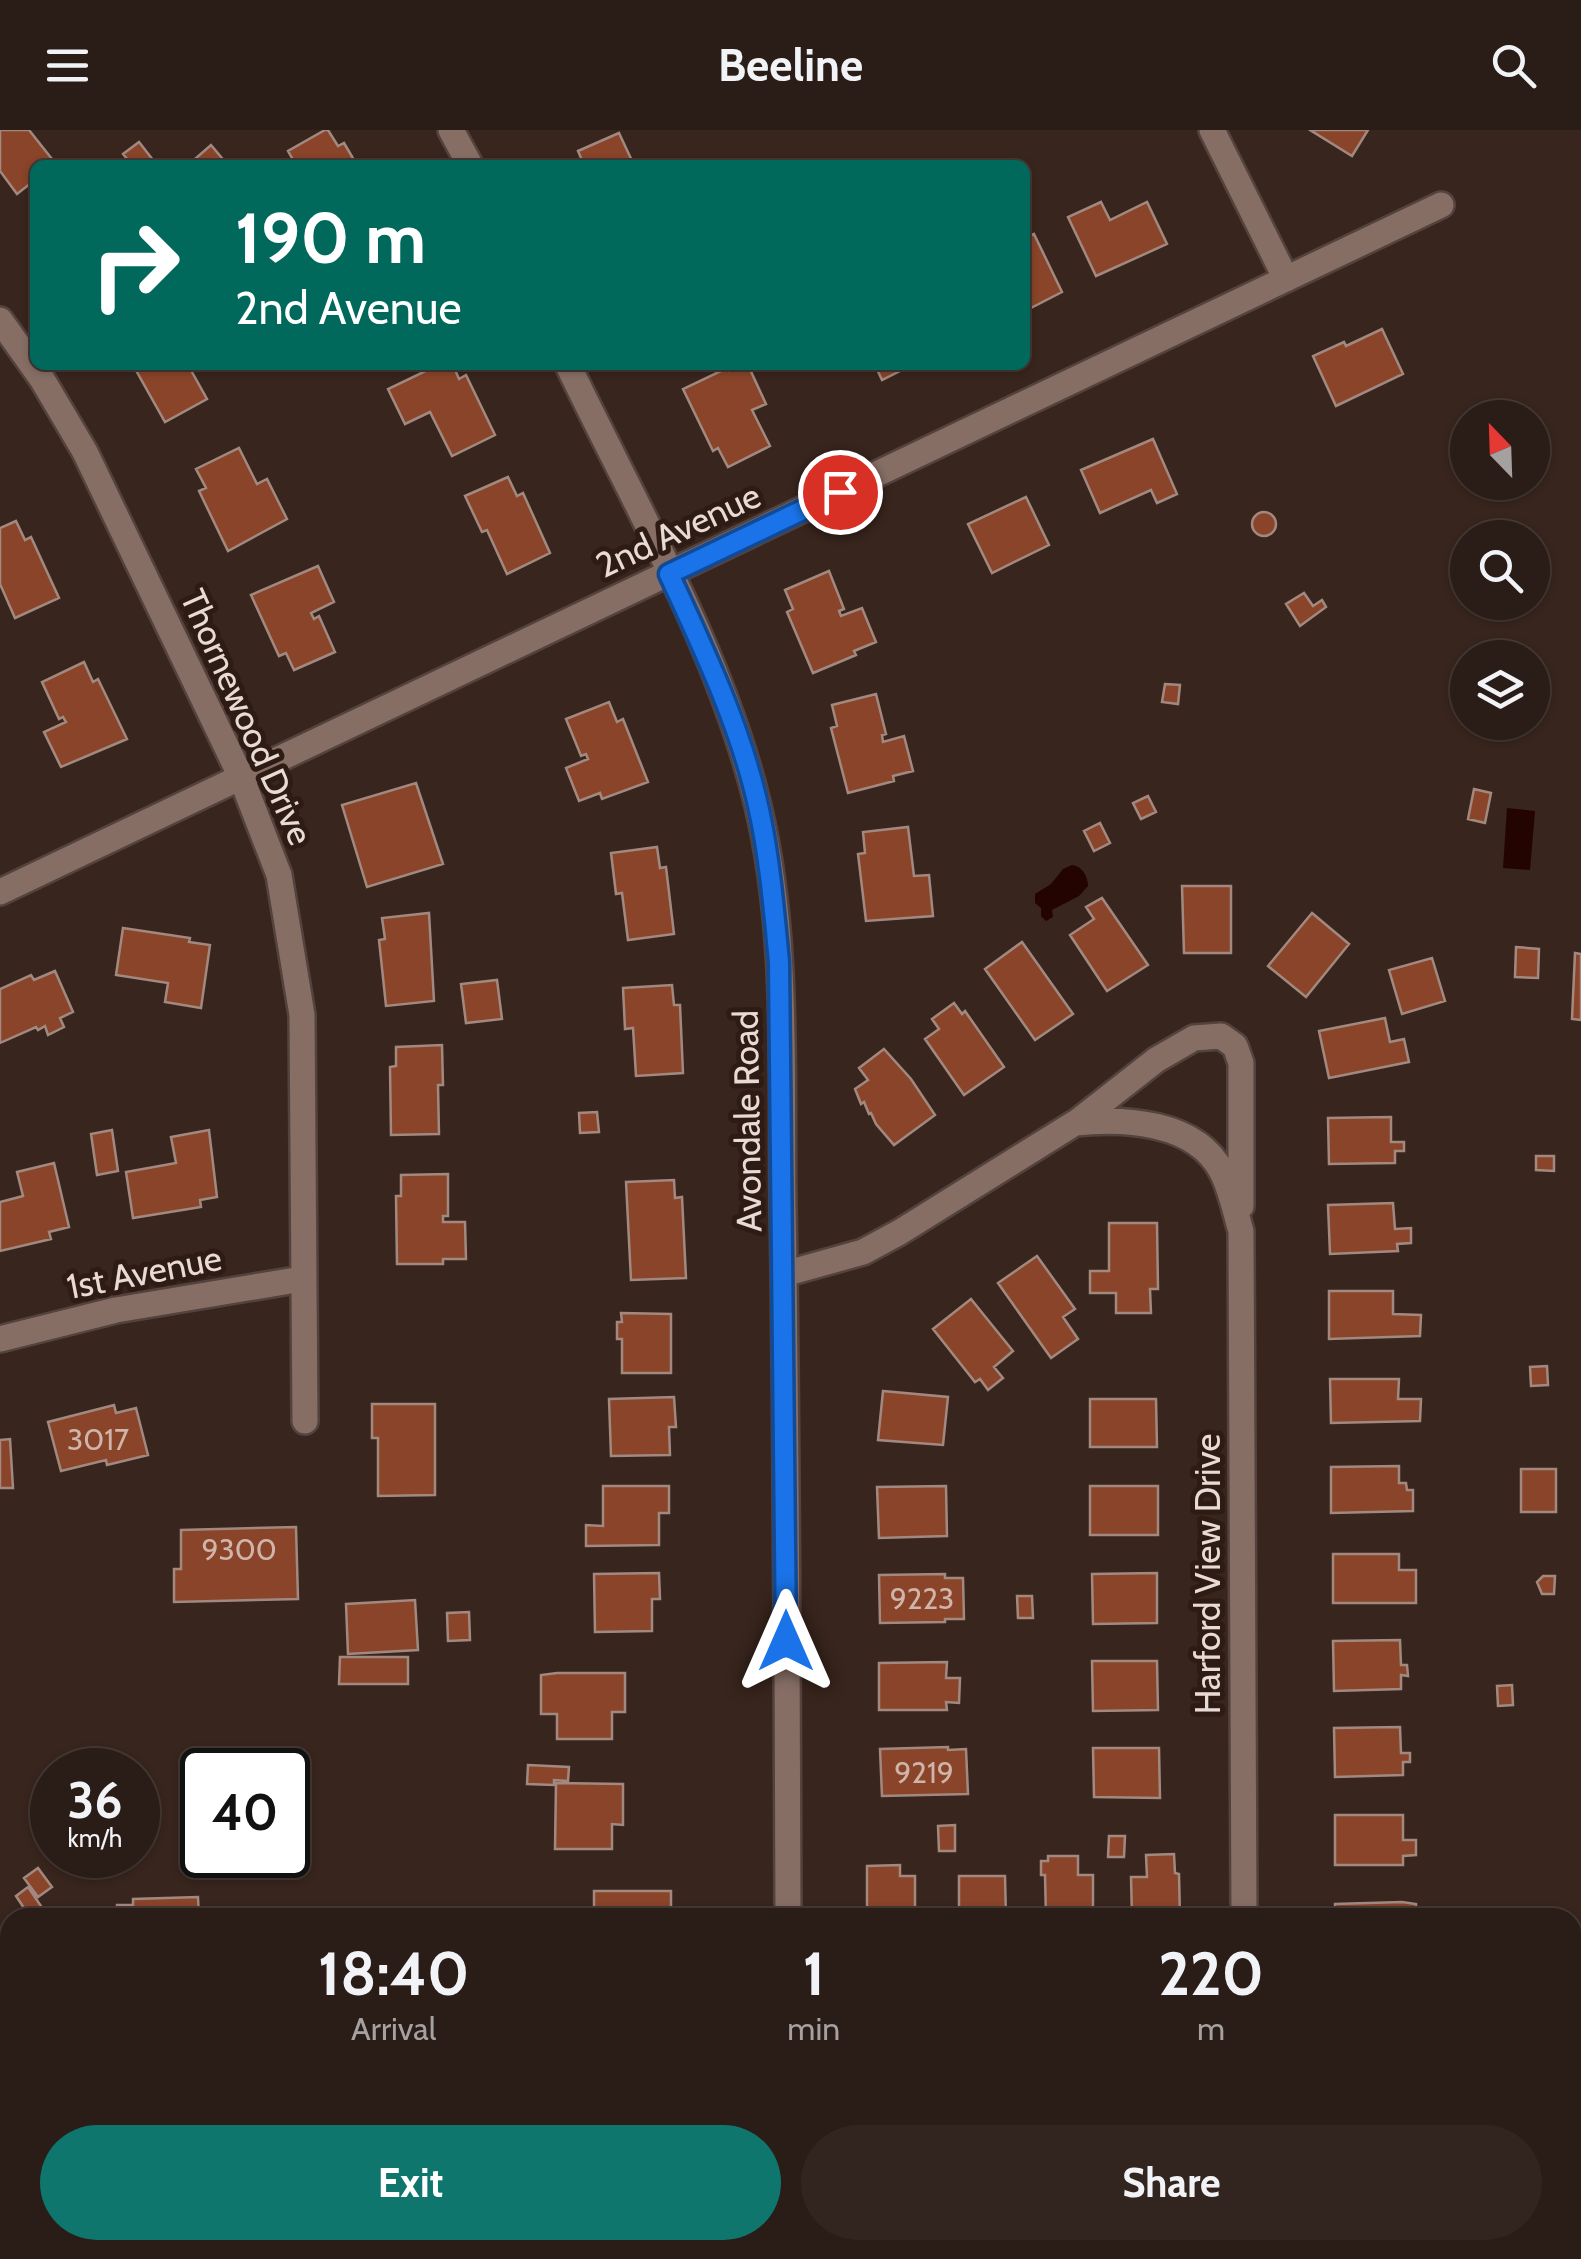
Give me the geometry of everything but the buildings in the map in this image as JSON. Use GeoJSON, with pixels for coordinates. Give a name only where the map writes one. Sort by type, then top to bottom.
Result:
{"type":"FeatureCollection","features":[{"type":"Feature","properties":{"kind":"street"},"geometry":{"type":"LineString","coordinates":[[451,130],[467,160]]}},
{"type":"Feature","properties":{"kind":"street"},"geometry":{"type":"LineString","coordinates":[[1212,130],[1286,279]]}},
{"type":"Feature","properties":{"kind":"street","name":"2nd Avenue"},"geometry":{"type":"LineString","coordinates":[[0,892],[1441,205]]}},
{"type":"Feature","properties":{"kind":"street","name":"Thornewood Drive"},"geometry":{"type":"LineString","coordinates":[[0,320],[30,362]]}},
{"type":"Feature","properties":{"kind":"street","name":"Thornewood Drive"},"geometry":{"type":"LineString","coordinates":[[36,370],[85,452],[241,777],[279,875],[302,1015],[305,1421]]}},
{"type":"Feature","properties":{"kind":"street","name":"Avondale Road"},"geometry":{"type":"LineString","coordinates":[[570,370],[716,674],[758,808],[771,879],[779,962],[788,1908]]}},
{"type":"Feature","properties":{"kind":"street","name":"Harford View Drive"},"geometry":{"type":"LineString","coordinates":[[784,1274],[863,1252],[900,1232],[1075,1124],[1156,1060],[1194,1038],[1221,1036],[1235,1046],[1241,1064],[1244,1908]]}},
{"type":"Feature","properties":{"kind":"street","name":"Harford View Drive"},"geometry":{"type":"LineString","coordinates":[[1075,1124],[1135,1122],[1159,1126],[1190,1142],[1220,1167],[1241,1230]]}},
{"type":"Feature","properties":{"kind":"street","name":"1st Avenue"},"geometry":{"type":"LineString","coordinates":[[0,1339],[116,1310],[302,1279]]}},
{"type":"Feature","properties":{"kind":"shaded area"},"geometry":{"type":"Polygon","coordinates":[[[1507,808],[1535,811],[1530,870],[1503,868],[1507,808]]]}},
{"type":"Feature","properties":{"kind":"shaded area"},"geometry":{"type":"Polygon","coordinates":[[[1072,865],[1084,872],[1088,886],[1079,896],[1052,910],[1053,917],[1046,921],[1035,903],[1035,894],[1072,865]]]}},
{"type":"Feature","properties":{"kind":"route"},"geometry":{"type":"LineString","coordinates":[[786,1641],[779,962],[771,879],[740,741],[716,674],[669,574],[840,492]]}}]}
